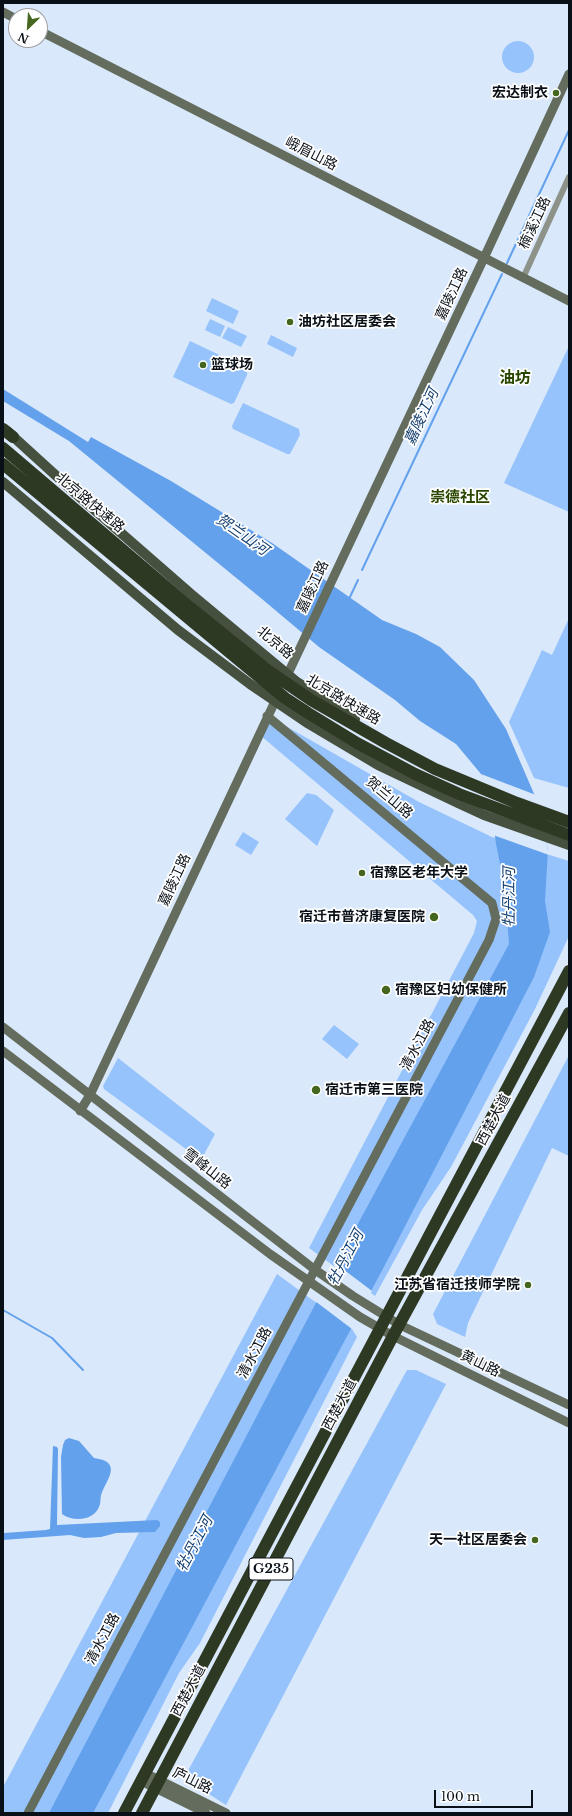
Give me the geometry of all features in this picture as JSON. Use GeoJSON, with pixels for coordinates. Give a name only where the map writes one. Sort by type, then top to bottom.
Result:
{"type":"FeatureCollection","features":[{"type":"Feature","properties":{"kind":"highway"},"geometry":{"type":"LineString","coordinates":[[3,428],[13,437]]}},
{"type":"Feature","properties":{"kind":"highway","name":"北京路快速路"},"geometry":{"type":"LineString","coordinates":[[3,448],[67,511],[241,662],[285,698],[357,743],[415,774],[459,794],[569,835]]}},
{"type":"Feature","properties":{"kind":"highway","name":"北京路快速路"},"geometry":{"type":"LineString","coordinates":[[3,464],[67,511],[267,670],[312,700],[386,743],[435,769],[517,803],[569,822]]}},
{"type":"Feature","properties":{"kind":"highway","name":"西楚大道"},"geometry":{"type":"LineString","coordinates":[[387,1317],[569,971]]}},
{"type":"Feature","properties":{"kind":"highway","name":"西楚大道"},"geometry":{"type":"LineString","coordinates":[[142,1813],[393,1336],[569,1013]]}},
{"type":"Feature","properties":{"kind":"highway","name":"G235"},"geometry":{"type":"LineString","coordinates":[[379,1329],[387,1317]]}},
{"type":"Feature","properties":{"kind":"highway","name":"西楚大道"},"geometry":{"type":"LineString","coordinates":[[124,1813],[379,1329]]}},
{"type":"Feature","properties":{"kind":"main road","name":"北京路"},"geometry":{"type":"LineString","coordinates":[[13,437],[191,594],[288,674],[322,699],[391,740],[437,765],[480,785],[569,818]]}},
{"type":"Feature","properties":{"kind":"main road"},"geometry":{"type":"LineString","coordinates":[[3,482],[178,630],[213,657],[332,739],[378,765],[484,814],[569,845]]}},
{"type":"Feature","properties":{"kind":"main road"},"geometry":{"type":"LineString","coordinates":[[551,1007],[569,966]]}},
{"type":"Feature","properties":{"kind":"street","name":"峨眉山路"},"geometry":{"type":"LineString","coordinates":[[48,35],[569,302]]}},
{"type":"Feature","properties":{"kind":"street","name":"嘉陵江路"},"geometry":{"type":"LineString","coordinates":[[80,1111],[90,1095],[267,716],[298,654],[569,74]]}},
{"type":"Feature","properties":{"kind":"street","name":"楠溪江路"},"geometry":{"type":"LineString","coordinates":[[523,278],[569,177]]}},
{"type":"Feature","properties":{"kind":"street","name":"贺兰山路"},"geometry":{"type":"LineString","coordinates":[[267,716],[492,903]]}},
{"type":"Feature","properties":{"kind":"street","name":"清水江路"},"geometry":{"type":"LineString","coordinates":[[28,1813],[270,1355],[307,1282],[489,940],[496,919],[492,903]]}},
{"type":"Feature","properties":{"kind":"street","name":"雪峰山路"},"geometry":{"type":"LineString","coordinates":[[3,1027],[314,1269],[400,1325]]}},
{"type":"Feature","properties":{"kind":"street"},"geometry":{"type":"LineString","coordinates":[[3,1051],[307,1282],[379,1329]]}},
{"type":"Feature","properties":{"kind":"street","name":"黄山路"},"geometry":{"type":"LineString","coordinates":[[400,1325],[569,1405]]}},
{"type":"Feature","properties":{"kind":"street","name":"黄山路"},"geometry":{"type":"LineString","coordinates":[[379,1329],[569,1423]]}},
{"type":"Feature","properties":{"kind":"street","name":"庐山路"},"geometry":{"type":"LineString","coordinates":[[143,1777],[226,1813]]}},
{"type":"Feature","properties":{"kind":"street","name":"庐山路"},"geometry":{"type":"LineString","coordinates":[[157,1784],[206,1813]]}},
{"type":"Feature","properties":{"kind":"shaded area"},"geometry":{"type":"Polygon","coordinates":[[[518,41],[529,46],[534,57],[529,68],[518,73],[507,68],[502,57],[507,46],[518,41]]]}},
{"type":"Feature","properties":{"kind":"shaded area"},"geometry":{"type":"Polygon","coordinates":[[[212,298],[239,311],[233,324],[206,311],[212,298]]]}},
{"type":"Feature","properties":{"kind":"shaded area"},"geometry":{"type":"Polygon","coordinates":[[[210,319],[225,326],[220,337],[205,330],[210,319]]]}},
{"type":"Feature","properties":{"kind":"shaded area"},"geometry":{"type":"Polygon","coordinates":[[[228,327],[247,336],[241,347],[222,338],[228,327]]]}},
{"type":"Feature","properties":{"kind":"shaded area"},"geometry":{"type":"Polygon","coordinates":[[[271,335],[297,348],[293,357],[267,344],[271,335]]]}},
{"type":"Feature","properties":{"kind":"shaded area"},"geometry":{"type":"Polygon","coordinates":[[[190,341],[247,368],[247,375],[234,403],[231,404],[173,377],[190,341]]]}},
{"type":"Feature","properties":{"kind":"shaded area"},"geometry":{"type":"Polygon","coordinates":[[[569,346],[569,512],[504,483],[569,346]]]}},
{"type":"Feature","properties":{"kind":"shaded area"},"geometry":{"type":"Polygon","coordinates":[[[243,403],[299,429],[300,435],[290,454],[287,454],[233,429],[232,426],[243,403]]]}},
{"type":"Feature","properties":{"kind":"shaded area"},"geometry":{"type":"Polygon","coordinates":[[[569,618],[569,788],[534,778],[509,722],[542,650],[552,655],[569,618]]]}},
{"type":"Feature","properties":{"kind":"shaded area"},"geometry":{"type":"Polygon","coordinates":[[[277,721],[419,802],[492,837],[569,861],[569,936],[535,1009],[451,1167],[422,1210],[375,1296],[309,1248],[474,933],[477,921],[473,915],[261,736],[267,724],[277,721]]]}},
{"type":"Feature","properties":{"kind":"shaded area"},"geometry":{"type":"Polygon","coordinates":[[[307,793],[316,795],[334,810],[317,846],[285,819],[307,793]]]}},
{"type":"Feature","properties":{"kind":"shaded area"},"geometry":{"type":"Polygon","coordinates":[[[243,832],[259,842],[251,855],[235,845],[243,832]]]}},
{"type":"Feature","properties":{"kind":"shaded area"},"geometry":{"type":"Polygon","coordinates":[[[334,1025],[359,1044],[347,1059],[322,1039],[334,1025]]]}},
{"type":"Feature","properties":{"kind":"shaded area"},"geometry":{"type":"Polygon","coordinates":[[[569,1055],[569,1156],[552,1148],[468,1323],[465,1337],[437,1324],[433,1314],[569,1055]]]}},
{"type":"Feature","properties":{"kind":"shaded area"},"geometry":{"type":"Polygon","coordinates":[[[118,1058],[215,1134],[201,1160],[104,1089],[103,1086],[118,1058]]]}},
{"type":"Feature","properties":{"kind":"shaded area"},"geometry":{"type":"Polygon","coordinates":[[[277,1274],[352,1329],[357,1337],[200,1643],[179,1673],[108,1813],[3,1813],[3,1787],[277,1274]]]}},
{"type":"Feature","properties":{"kind":"shaded area"},"geometry":{"type":"Polygon","coordinates":[[[407,1370],[416,1370],[446,1384],[226,1805],[184,1778],[407,1370]]]}},
{"type":"Feature","properties":{"kind":"water"},"geometry":{"type":"Polygon","coordinates":[[[3,389],[88,442],[91,437],[171,481],[272,543],[382,620],[416,634],[440,647],[474,680],[506,729],[535,796],[548,850],[545,901],[550,932],[534,977],[386,1263],[93,1813],[49,1813],[340,1257],[509,944],[505,888],[496,844],[490,800],[481,774],[456,744],[420,721],[395,700],[319,647],[69,441],[3,401],[3,389]]]}},
{"type":"Feature","properties":{"kind":"water"},"geometry":{"type":"Polygon","coordinates":[[[69,1438],[79,1441],[94,1458],[103,1460],[108,1463],[111,1468],[109,1478],[101,1495],[99,1507],[92,1515],[82,1519],[67,1517],[62,1514],[61,1457],[65,1440],[69,1438]]]}},
{"type":"Feature","properties":{"kind":"water"},"geometry":{"type":"Polygon","coordinates":[[[53,1446],[57,1447],[58,1449],[57,1525],[157,1520],[160,1522],[160,1526],[155,1532],[116,1533],[101,1537],[84,1538],[70,1535],[3,1540],[4,1533],[50,1529],[53,1446]]]}},
{"type":"Feature","properties":{"kind":"pier"},"geometry":{"type":"Polygon","coordinates":[[[481,774],[536,795],[549,855],[493,835],[488,801],[481,774]]]}},
{"type":"Feature","properties":{"kind":"pier"},"geometry":{"type":"Polygon","coordinates":[[[335,1263],[372,1291],[352,1329],[315,1301],[335,1263]]]}},
{"type":"Feature","properties":{"kind":"waterway","name":"嘉陵江河"},"geometry":{"type":"LineString","coordinates":[[507,263],[569,130]]}},
{"type":"Feature","properties":{"kind":"waterway","name":"嘉陵江河"},"geometry":{"type":"LineString","coordinates":[[362,570],[502,274]]}},
{"type":"Feature","properties":{"kind":"waterway","name":"嘉陵江河"},"geometry":{"type":"LineString","coordinates":[[349,599],[358,580]]}},
{"type":"Feature","properties":{"kind":"waterway"},"geometry":{"type":"LineString","coordinates":[[3,1310],[52,1338],[83,1370]]}},
{"type":"Feature","properties":{"kind":"place","name":"宏达制衣"},"geometry":{"type":"Point","coordinates":[556,93]}},
{"type":"Feature","properties":{"kind":"place","name":"油坊社区居委会"},"geometry":{"type":"Point","coordinates":[290,322]}},
{"type":"Feature","properties":{"kind":"place","name":"篮球场"},"geometry":{"type":"Point","coordinates":[203,365]}},
{"type":"Feature","properties":{"kind":"place","name":"宿豫区老年大学"},"geometry":{"type":"Point","coordinates":[362,873]}},
{"type":"Feature","properties":{"kind":"place","name":"宿迁市普济康复医院"},"geometry":{"type":"Point","coordinates":[434,917]}},
{"type":"Feature","properties":{"kind":"place","name":"宿豫区妇幼保健所"},"geometry":{"type":"Point","coordinates":[386,990]}},
{"type":"Feature","properties":{"kind":"place","name":"宿迁市第三医院"},"geometry":{"type":"Point","coordinates":[316,1090]}},
{"type":"Feature","properties":{"kind":"place","name":"江苏省宿迁技师学院"},"geometry":{"type":"Point","coordinates":[528,1285]}},
{"type":"Feature","properties":{"kind":"place","name":"天一社区居委会"},"geometry":{"type":"Point","coordinates":[535,1540]}},
{"type":"Feature","properties":{"kind":"district","name":"油坊"},"geometry":{"type":"Point","coordinates":[515,378]}},
{"type":"Feature","properties":{"kind":"district","name":"崇德社区"},"geometry":{"type":"Point","coordinates":[460,498]}},
{"type":"Feature","properties":{"kind":"water label","name":"贺兰山河"},"geometry":{"type":"Point","coordinates":[242,535]}},
{"type":"Feature","properties":{"kind":"water label","name":"牡丹江河"},"geometry":{"type":"Point","coordinates":[510,897]}},
{"type":"Feature","properties":{"kind":"water label","name":"牡丹江河"},"geometry":{"type":"Point","coordinates":[346,1258]}},
{"type":"Feature","properties":{"kind":"water label","name":"牡丹江河"},"geometry":{"type":"Point","coordinates":[195,1544]}}]}
